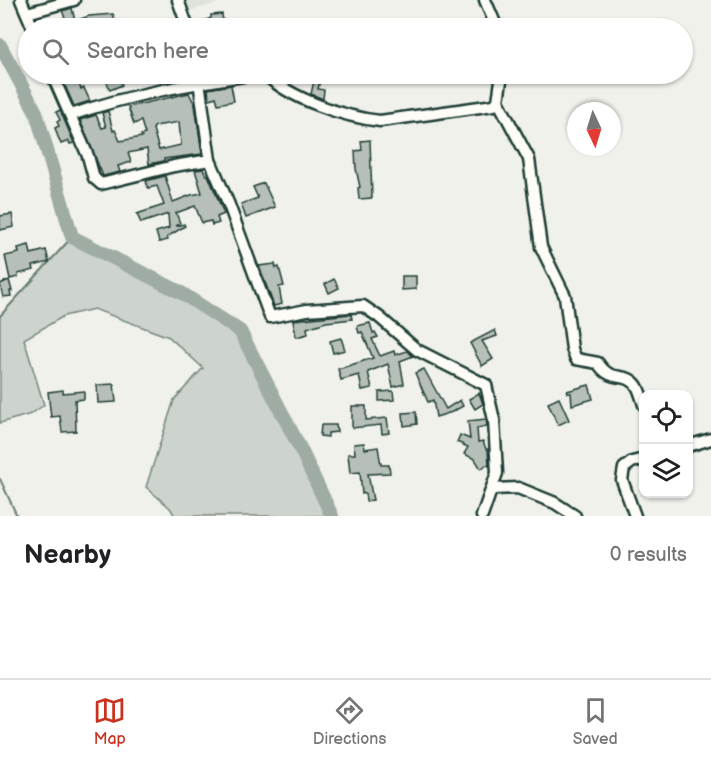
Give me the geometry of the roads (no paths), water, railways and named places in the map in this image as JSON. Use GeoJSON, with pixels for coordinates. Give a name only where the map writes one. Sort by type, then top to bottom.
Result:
{"type":"FeatureCollection","features":[{"type":"Feature","properties":{"kind":"street"},"geometry":{"type":"LineString","coordinates":[[21,0],[29,18]]}},
{"type":"Feature","properties":{"kind":"street"},"geometry":{"type":"LineString","coordinates":[[27,13],[74,0]]}},
{"type":"Feature","properties":{"kind":"street"},"geometry":{"type":"LineString","coordinates":[[178,0],[184,18]]}},
{"type":"Feature","properties":{"kind":"street"},"geometry":{"type":"LineString","coordinates":[[485,0],[493,18]]}},
{"type":"Feature","properties":{"kind":"street"},"geometry":{"type":"LineString","coordinates":[[58,84],[88,156],[94,178],[101,184],[174,166],[210,160]]}},
{"type":"Feature","properties":{"kind":"street"},"geometry":{"type":"LineString","coordinates":[[71,115],[176,84]]}},
{"type":"Feature","properties":{"kind":"street"},"geometry":{"type":"LineString","coordinates":[[199,84],[210,160],[270,317],[307,310],[363,306],[417,351],[486,385],[494,420],[497,473],[482,516]]}},
{"type":"Feature","properties":{"kind":"street"},"geometry":{"type":"LineString","coordinates":[[280,84],[300,98],[364,119],[380,121],[494,105],[498,101]]}},
{"type":"Feature","properties":{"kind":"street"},"geometry":{"type":"LineString","coordinates":[[500,84],[498,101],[529,159],[541,247],[565,297],[572,349],[576,359],[598,363],[610,376],[630,380],[639,392]]}},
{"type":"Feature","properties":{"kind":"street"},"geometry":{"type":"LineString","coordinates":[[693,444],[711,439]]}},
{"type":"Feature","properties":{"kind":"street"},"geometry":{"type":"LineString","coordinates":[[635,516],[622,480],[624,468],[639,460]]}},
{"type":"Feature","properties":{"kind":"street"},"geometry":{"type":"LineString","coordinates":[[493,489],[518,488],[555,503],[575,516]]}},
{"type":"Feature","properties":{"kind":"waterway"},"geometry":{"type":"LineString","coordinates":[[0,45],[18,78]]}},
{"type":"Feature","properties":{"kind":"waterway"},"geometry":{"type":"LineString","coordinates":[[21,84],[36,112],[72,237],[180,292],[240,331],[332,516]]}},
{"type":"Feature","properties":{"kind":"waterway"},"geometry":{"type":"LineString","coordinates":[[0,316],[72,237]]}},
{"type":"Feature","properties":{"kind":"waterway"},"geometry":{"type":"LineString","coordinates":[[0,479],[17,516]]}}]}
